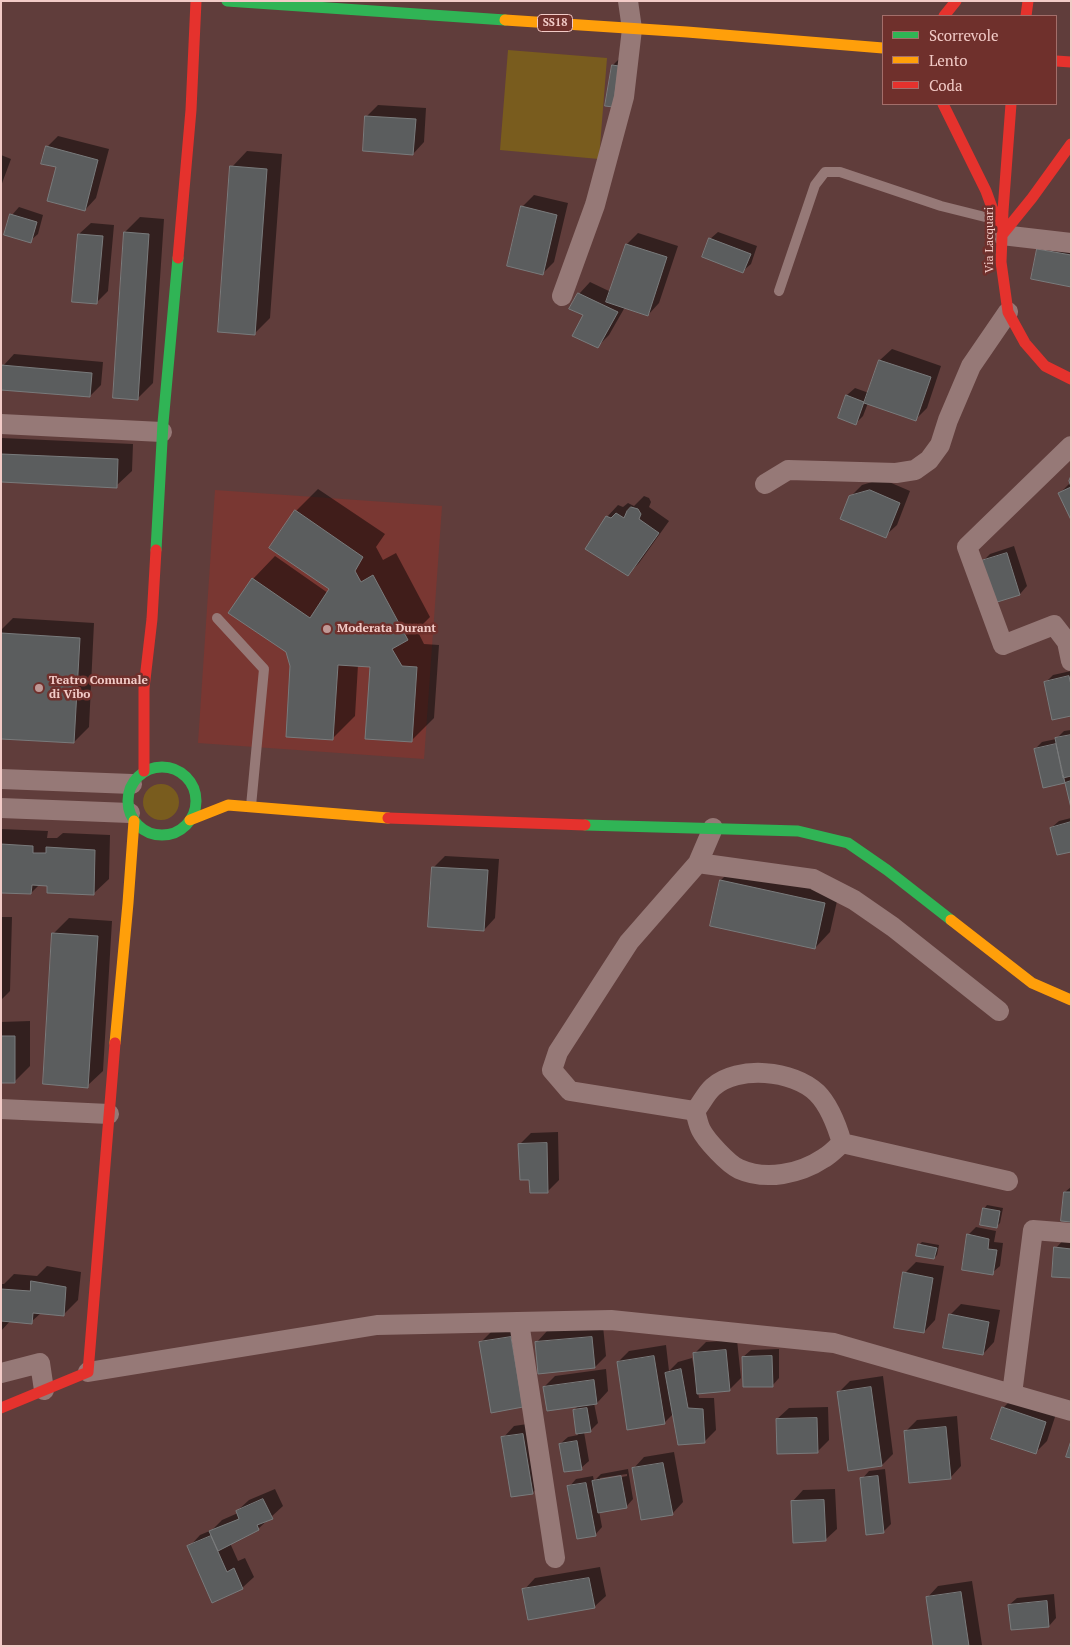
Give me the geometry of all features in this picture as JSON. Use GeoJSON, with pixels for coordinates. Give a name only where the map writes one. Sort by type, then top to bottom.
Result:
{"type":"FeatureCollection","features":[{"type":"Feature","properties":{"kind":"main road"},"geometry":{"type":"LineString","coordinates":[[1,1408],[88,1372],[119,988],[128,903],[134,797],[152,618],[162,432],[191,110],[196,1]]}},
{"type":"Feature","properties":{"kind":"main road","name":"SS18"},"geometry":{"type":"LineString","coordinates":[[227,1],[881,48]]}},
{"type":"Feature","properties":{"kind":"main road"},"geometry":{"type":"LineString","coordinates":[[945,15],[956,1]]}},
{"type":"Feature","properties":{"kind":"main road"},"geometry":{"type":"LineString","coordinates":[[1026,15],[1028,1]]}},
{"type":"Feature","properties":{"kind":"main road"},"geometry":{"type":"LineString","coordinates":[[943,105],[986,191],[1000,227],[1032,198],[1071,144]]}},
{"type":"Feature","properties":{"kind":"main road","name":"Via Lacquari"},"geometry":{"type":"LineString","coordinates":[[1011,105],[1000,227],[1008,312],[1024,343],[1045,366],[1071,379]]}},
{"type":"Feature","properties":{"kind":"main road"},"geometry":{"type":"LineString","coordinates":[[144,688],[156,742]]}},
{"type":"Feature","properties":{"kind":"main road"},"geometry":{"type":"LineString","coordinates":[[167,757],[179,772],[190,781],[228,805]]}},
{"type":"Feature","properties":{"kind":"main road"},"geometry":{"type":"LineString","coordinates":[[174,833],[152,834],[142,829],[134,797],[151,768],[165,767],[179,772]]}},
{"type":"Feature","properties":{"kind":"main road"},"geometry":{"type":"LineString","coordinates":[[162,844],[183,828],[190,820],[194,811],[196,801],[190,781]]}},
{"type":"Feature","properties":{"kind":"main road"},"geometry":{"type":"LineString","coordinates":[[190,820],[228,805],[406,820],[798,831],[848,843],[887,870],[1032,983],[1071,1000]]}},
{"type":"Feature","properties":{"kind":"main road"},"geometry":{"type":"LineString","coordinates":[[128,903],[142,870]]}},
{"type":"Feature","properties":{"kind":"street"},"geometry":{"type":"LineString","coordinates":[[562,296],[595,205],[624,97],[632,29],[628,1]]}},
{"type":"Feature","properties":{"kind":"street"},"geometry":{"type":"LineString","coordinates":[[1000,227],[1071,242]]}},
{"type":"Feature","properties":{"kind":"street"},"geometry":{"type":"LineString","coordinates":[[765,484],[788,470],[896,472],[915,470],[929,460],[940,445],[948,420],[972,366],[1008,312]]}},
{"type":"Feature","properties":{"kind":"street"},"geometry":{"type":"LineString","coordinates":[[1,424],[162,432]]}},
{"type":"Feature","properties":{"kind":"street"},"geometry":{"type":"LineString","coordinates":[[1071,446],[967,547],[1003,644],[1054,625],[1067,642],[1071,661]]}},
{"type":"Feature","properties":{"kind":"street"},"geometry":{"type":"LineString","coordinates":[[1,779],[134,797]]}},
{"type":"Feature","properties":{"kind":"street"},"geometry":{"type":"LineString","coordinates":[[1,792],[134,797]]}},
{"type":"Feature","properties":{"kind":"street"},"geometry":{"type":"LineString","coordinates":[[1,808],[134,797]]}},
{"type":"Feature","properties":{"kind":"street"},"geometry":{"type":"LineString","coordinates":[[695,1111],[570,1091],[552,1070],[558,1052],[629,942],[698,863],[713,828]]}},
{"type":"Feature","properties":{"kind":"street"},"geometry":{"type":"LineString","coordinates":[[698,863],[813,879],[854,900],[893,927],[999,1010]]}},
{"type":"Feature","properties":{"kind":"street"},"geometry":{"type":"LineString","coordinates":[[695,1111],[713,1087],[743,1073],[767,1073],[793,1078],[816,1093],[835,1119],[842,1143]]}},
{"type":"Feature","properties":{"kind":"street"},"geometry":{"type":"LineString","coordinates":[[1,1108],[109,1114]]}},
{"type":"Feature","properties":{"kind":"street"},"geometry":{"type":"LineString","coordinates":[[695,1111],[701,1130],[717,1151],[738,1168],[763,1174],[787,1174],[812,1165],[825,1158],[842,1143]]}},
{"type":"Feature","properties":{"kind":"street"},"geometry":{"type":"LineString","coordinates":[[842,1143],[1008,1181]]}},
{"type":"Feature","properties":{"kind":"street"},"geometry":{"type":"LineString","coordinates":[[1012,1394],[1033,1230],[1071,1233]]}},
{"type":"Feature","properties":{"kind":"street"},"geometry":{"type":"LineString","coordinates":[[88,1372],[377,1325],[611,1320],[834,1343],[1071,1411]]}},
{"type":"Feature","properties":{"kind":"street"},"geometry":{"type":"LineString","coordinates":[[518,1322],[555,1558]]}},
{"type":"Feature","properties":{"kind":"street"},"geometry":{"type":"LineString","coordinates":[[1,1373],[40,1363],[44,1390]]}},
{"type":"Feature","properties":{"kind":"lane"},"geometry":{"type":"LineString","coordinates":[[779,291],[815,185],[825,172],[840,172],[1000,227]]}},
{"type":"Feature","properties":{"kind":"lane"},"geometry":{"type":"LineString","coordinates":[[217,618],[264,669],[251,807]]}},
{"type":"Feature","properties":{"kind":"shaded area"},"geometry":{"type":"Polygon","coordinates":[[[508,50],[607,58],[599,159],[500,150],[508,50]]]}},
{"type":"Feature","properties":{"kind":"shaded area"},"geometry":{"type":"Polygon","coordinates":[[[215,490],[442,506],[424,759],[198,743],[215,490]]]}},
{"type":"Feature","properties":{"kind":"shaded area"},"geometry":{"type":"Polygon","coordinates":[[[161,784],[174,789],[179,802],[174,815],[161,820],[148,815],[143,802],[148,789],[161,784]]]}},
{"type":"Feature","properties":{"kind":"building"},"geometry":{"type":"Polygon","coordinates":[[[612,65],[619,66],[613,107],[605,106],[612,65]]]}},
{"type":"Feature","properties":{"kind":"building"},"geometry":{"type":"Polygon","coordinates":[[[365,116],[416,119],[413,155],[363,151],[365,116]]]}},
{"type":"Feature","properties":{"kind":"building"},"geometry":{"type":"Polygon","coordinates":[[[46,146],[98,160],[85,211],[47,201],[56,167],[41,164],[46,146]]]}},
{"type":"Feature","properties":{"kind":"building"},"geometry":{"type":"Polygon","coordinates":[[[230,166],[267,169],[255,335],[218,332],[230,166]]]}},
{"type":"Feature","properties":{"kind":"building"},"geometry":{"type":"Polygon","coordinates":[[[521,206],[557,215],[543,275],[507,266],[521,206]]]}},
{"type":"Feature","properties":{"kind":"building"},"geometry":{"type":"Polygon","coordinates":[[[10,214],[37,222],[31,243],[4,235],[10,214]]]}},
{"type":"Feature","properties":{"kind":"building"},"geometry":{"type":"Polygon","coordinates":[[[124,232],[149,234],[138,400],[113,398],[124,232]]]}},
{"type":"Feature","properties":{"kind":"building"},"geometry":{"type":"Polygon","coordinates":[[[78,234],[103,236],[97,304],[72,302],[78,234]]]}},
{"type":"Feature","properties":{"kind":"building"},"geometry":{"type":"Polygon","coordinates":[[[709,238],[751,254],[743,273],[702,257],[709,238]]]}},
{"type":"Feature","properties":{"kind":"building"},"geometry":{"type":"Polygon","coordinates":[[[626,244],[667,257],[648,316],[606,302],[626,244]]]}},
{"type":"Feature","properties":{"kind":"building"},"geometry":{"type":"Polygon","coordinates":[[[1037,249],[1071,255],[1071,287],[1031,279],[1037,249]]]}},
{"type":"Feature","properties":{"kind":"building"},"geometry":{"type":"Polygon","coordinates":[[[578,293],[618,312],[598,348],[572,336],[583,315],[569,309],[578,293]]]}},
{"type":"Feature","properties":{"kind":"building"},"geometry":{"type":"Polygon","coordinates":[[[879,360],[931,377],[916,421],[864,403],[879,360]]]}},
{"type":"Feature","properties":{"kind":"building"},"geometry":{"type":"Polygon","coordinates":[[[1,365],[92,373],[90,397],[1,390],[1,365]]]}},
{"type":"Feature","properties":{"kind":"building"},"geometry":{"type":"Polygon","coordinates":[[[846,395],[864,402],[856,425],[838,418],[846,395]]]}},
{"type":"Feature","properties":{"kind":"building"},"geometry":{"type":"Polygon","coordinates":[[[1,454],[118,459],[117,488],[1,482],[1,454]]]}},
{"type":"Feature","properties":{"kind":"building"},"geometry":{"type":"Polygon","coordinates":[[[1071,487],[1071,520],[1058,493],[1071,487]]]}},
{"type":"Feature","properties":{"kind":"building"},"geometry":{"type":"Polygon","coordinates":[[[870,490],[900,503],[886,538],[840,519],[849,496],[870,490]]]}},
{"type":"Feature","properties":{"kind":"building"},"geometry":{"type":"Polygon","coordinates":[[[631,507],[638,509],[641,514],[639,519],[659,533],[628,576],[585,549],[606,516],[611,518],[616,513],[624,518],[631,507]]]}},
{"type":"Feature","properties":{"kind":"building","name":"Moderata Durant"},"geometry":{"type":"Polygon","coordinates":[[[295,510],[363,557],[355,571],[361,582],[373,575],[408,640],[392,649],[402,666],[417,667],[412,742],[365,739],[370,667],[338,665],[333,740],[286,737],[290,666],[286,652],[228,613],[252,578],[310,618],[329,589],[269,548],[295,510]]]}},
{"type":"Feature","properties":{"kind":"building"},"geometry":{"type":"Polygon","coordinates":[[[1007,553],[1020,595],[994,603],[981,561],[1007,553]]]}},
{"type":"Feature","properties":{"kind":"building","name":"Teatro Comunale di Vibo"},"geometry":{"type":"Polygon","coordinates":[[[1,633],[80,638],[74,743],[1,739],[1,633]]]}},
{"type":"Feature","properties":{"kind":"building"},"geometry":{"type":"Polygon","coordinates":[[[1069,676],[1071,685],[1071,716],[1052,720],[1044,682],[1069,676]]]}},
{"type":"Feature","properties":{"kind":"building"},"geometry":{"type":"Polygon","coordinates":[[[1071,735],[1071,776],[1063,778],[1055,738],[1071,735]]]}},
{"type":"Feature","properties":{"kind":"building"},"geometry":{"type":"Polygon","coordinates":[[[1056,744],[1065,783],[1043,788],[1034,749],[1056,744]]]}},
{"type":"Feature","properties":{"kind":"building"},"geometry":{"type":"Polygon","coordinates":[[[1071,781],[1071,808],[1065,783],[1071,781]]]}},
{"type":"Feature","properties":{"kind":"building"},"geometry":{"type":"Polygon","coordinates":[[[1071,822],[1071,852],[1057,855],[1050,828],[1071,822]]]}},
{"type":"Feature","properties":{"kind":"building"},"geometry":{"type":"Polygon","coordinates":[[[1,844],[33,846],[33,853],[46,853],[46,847],[95,850],[94,895],[47,893],[47,886],[32,885],[31,894],[1,893],[1,844]]]}},
{"type":"Feature","properties":{"kind":"building"},"geometry":{"type":"Polygon","coordinates":[[[432,867],[488,870],[484,931],[428,927],[432,867]]]}},
{"type":"Feature","properties":{"kind":"building"},"geometry":{"type":"Polygon","coordinates":[[[720,880],[825,903],[815,949],[710,926],[720,880]]]}},
{"type":"Feature","properties":{"kind":"building"},"geometry":{"type":"Polygon","coordinates":[[[52,933],[98,936],[88,1088],[43,1084],[52,933]]]}},
{"type":"Feature","properties":{"kind":"building"},"geometry":{"type":"Polygon","coordinates":[[[1,1036],[15,1036],[15,1083],[1,1083],[1,1036]]]}},
{"type":"Feature","properties":{"kind":"building"},"geometry":{"type":"Polygon","coordinates":[[[547,1143],[548,1193],[530,1193],[529,1180],[520,1180],[518,1144],[547,1143]]]}},
{"type":"Feature","properties":{"kind":"building"},"geometry":{"type":"Polygon","coordinates":[[[1064,1192],[1071,1192],[1071,1222],[1061,1221],[1064,1192]]]}},
{"type":"Feature","properties":{"kind":"building"},"geometry":{"type":"Polygon","coordinates":[[[983,1208],[1000,1211],[997,1228],[980,1225],[983,1208]]]}},
{"type":"Feature","properties":{"kind":"building"},"geometry":{"type":"Polygon","coordinates":[[[967,1234],[989,1239],[988,1249],[997,1250],[993,1275],[962,1270],[967,1234]]]}},
{"type":"Feature","properties":{"kind":"building"},"geometry":{"type":"Polygon","coordinates":[[[918,1244],[937,1248],[934,1259],[916,1256],[918,1244]]]}},
{"type":"Feature","properties":{"kind":"building"},"geometry":{"type":"Polygon","coordinates":[[[1054,1247],[1071,1249],[1071,1278],[1052,1277],[1054,1247]]]}},
{"type":"Feature","properties":{"kind":"building"},"geometry":{"type":"Polygon","coordinates":[[[903,1272],[933,1278],[924,1333],[894,1328],[903,1272]]]}},
{"type":"Feature","properties":{"kind":"building"},"geometry":{"type":"Polygon","coordinates":[[[31,1281],[66,1287],[64,1316],[33,1313],[32,1324],[1,1321],[1,1289],[30,1291],[31,1281]]]}},
{"type":"Feature","properties":{"kind":"building"},"geometry":{"type":"Polygon","coordinates":[[[949,1314],[989,1322],[983,1355],[943,1348],[949,1314]]]}},
{"type":"Feature","properties":{"kind":"building"},"geometry":{"type":"Polygon","coordinates":[[[511,1337],[523,1407],[491,1413],[479,1342],[511,1337]]]}},
{"type":"Feature","properties":{"kind":"building"},"geometry":{"type":"Polygon","coordinates":[[[592,1337],[595,1368],[538,1374],[535,1342],[592,1337]]]}},
{"type":"Feature","properties":{"kind":"building"},"geometry":{"type":"Polygon","coordinates":[[[726,1350],[730,1391],[697,1394],[693,1353],[726,1350]]]}},
{"type":"Feature","properties":{"kind":"building"},"geometry":{"type":"Polygon","coordinates":[[[654,1356],[665,1424],[627,1430],[617,1362],[654,1356]]]}},
{"type":"Feature","properties":{"kind":"building"},"geometry":{"type":"Polygon","coordinates":[[[772,1356],[773,1387],[743,1387],[742,1357],[772,1356]]]}},
{"type":"Feature","properties":{"kind":"building"},"geometry":{"type":"Polygon","coordinates":[[[681,1369],[688,1408],[703,1409],[705,1443],[678,1445],[665,1373],[681,1369]]]}},
{"type":"Feature","properties":{"kind":"building"},"geometry":{"type":"Polygon","coordinates":[[[594,1380],[597,1404],[547,1411],[543,1387],[594,1380]]]}},
{"type":"Feature","properties":{"kind":"building"},"geometry":{"type":"Polygon","coordinates":[[[871,1387],[882,1466],[848,1471],[837,1392],[871,1387]]]}},
{"type":"Feature","properties":{"kind":"building"},"geometry":{"type":"Polygon","coordinates":[[[1002,1407],[1046,1422],[1036,1454],[991,1439],[1002,1407]]]}},
{"type":"Feature","properties":{"kind":"building"},"geometry":{"type":"Polygon","coordinates":[[[587,1408],[591,1432],[576,1434],[573,1410],[587,1408]]]}},
{"type":"Feature","properties":{"kind":"building"},"geometry":{"type":"Polygon","coordinates":[[[817,1418],[818,1453],[777,1454],[776,1419],[817,1418]]]}},
{"type":"Feature","properties":{"kind":"building"},"geometry":{"type":"Polygon","coordinates":[[[946,1427],[951,1479],[909,1483],[904,1431],[946,1427]]]}},
{"type":"Feature","properties":{"kind":"building"},"geometry":{"type":"Polygon","coordinates":[[[523,1434],[533,1494],[511,1497],[501,1437],[523,1434]]]}},
{"type":"Feature","properties":{"kind":"building"},"geometry":{"type":"Polygon","coordinates":[[[577,1441],[582,1470],[564,1472],[559,1444],[577,1441]]]}},
{"type":"Feature","properties":{"kind":"building"},"geometry":{"type":"Polygon","coordinates":[[[1071,1441],[1071,1458],[1066,1457],[1071,1441]]]}},
{"type":"Feature","properties":{"kind":"building"},"geometry":{"type":"Polygon","coordinates":[[[663,1463],[673,1515],[641,1520],[632,1468],[663,1463]]]}},
{"type":"Feature","properties":{"kind":"building"},"geometry":{"type":"Polygon","coordinates":[[[621,1476],[627,1508],[598,1513],[592,1481],[621,1476]]]}},
{"type":"Feature","properties":{"kind":"building"},"geometry":{"type":"Polygon","coordinates":[[[878,1476],[884,1533],[866,1535],[860,1478],[878,1476]]]}},
{"type":"Feature","properties":{"kind":"building"},"geometry":{"type":"Polygon","coordinates":[[[586,1483],[596,1536],[577,1539],[567,1486],[586,1483]]]}},
{"type":"Feature","properties":{"kind":"building"},"geometry":{"type":"Polygon","coordinates":[[[263,1499],[273,1519],[257,1525],[259,1530],[218,1551],[209,1531],[239,1519],[236,1511],[263,1499]]]}},
{"type":"Feature","properties":{"kind":"building"},"geometry":{"type":"Polygon","coordinates":[[[824,1500],[826,1541],[793,1543],[791,1501],[824,1500]]]}},
{"type":"Feature","properties":{"kind":"building"},"geometry":{"type":"Polygon","coordinates":[[[211,1536],[227,1572],[234,1568],[243,1589],[212,1603],[187,1546],[211,1536]]]}},
{"type":"Feature","properties":{"kind":"building"},"geometry":{"type":"Polygon","coordinates":[[[589,1578],[595,1608],[528,1620],[522,1589],[589,1578]]]}},
{"type":"Feature","properties":{"kind":"building"},"geometry":{"type":"Polygon","coordinates":[[[961,1592],[969,1646],[933,1646],[926,1597],[961,1592]]]}},
{"type":"Feature","properties":{"kind":"building"},"geometry":{"type":"Polygon","coordinates":[[[1047,1601],[1049,1627],[1011,1630],[1008,1605],[1047,1601]]]}},
{"type":"Feature","properties":{"kind":"traffic: fast"},"geometry":{"type":"LineString","coordinates":[[227,1],[505,20]]}},
{"type":"Feature","properties":{"kind":"traffic: fast"},"geometry":{"type":"LineString","coordinates":[[156,550],[163,423],[178,258]]}},
{"type":"Feature","properties":{"kind":"traffic: fast"},"geometry":{"type":"LineString","coordinates":[[162,767],[175,770],[186,777],[193,788],[196,801],[193,814],[186,825],[175,832],[162,835],[149,832],[138,825],[131,814],[128,801],[131,788],[138,777],[149,770],[162,767]]}},
{"type":"Feature","properties":{"kind":"traffic: fast"},"geometry":{"type":"LineString","coordinates":[[585,825],[798,831],[848,843],[887,870],[951,920]]}},
{"type":"Feature","properties":{"kind":"traffic: slow"},"geometry":{"type":"LineString","coordinates":[[505,20],[882,48]]}},
{"type":"Feature","properties":{"kind":"traffic: slow"},"geometry":{"type":"LineString","coordinates":[[190,820],[228,805],[388,818]]}},
{"type":"Feature","properties":{"kind":"traffic: slow"},"geometry":{"type":"LineString","coordinates":[[115,1043],[134,821]]}},
{"type":"Feature","properties":{"kind":"traffic: slow"},"geometry":{"type":"LineString","coordinates":[[951,920],[1032,983],[1071,1000]]}},
{"type":"Feature","properties":{"kind":"traffic: jam"},"geometry":{"type":"LineString","coordinates":[[178,258],[191,110],[196,1]]}},
{"type":"Feature","properties":{"kind":"traffic: jam"},"geometry":{"type":"LineString","coordinates":[[945,15],[956,1]]}},
{"type":"Feature","properties":{"kind":"traffic: jam"},"geometry":{"type":"LineString","coordinates":[[1026,15],[1028,1]]}},
{"type":"Feature","properties":{"kind":"traffic: jam"},"geometry":{"type":"LineString","coordinates":[[1057,61],[1071,62]]}},
{"type":"Feature","properties":{"kind":"traffic: jam"},"geometry":{"type":"LineString","coordinates":[[943,105],[986,191],[998,224]]}},
{"type":"Feature","properties":{"kind":"traffic: jam"},"geometry":{"type":"LineString","coordinates":[[1011,105],[1001,262],[1008,312],[1025,343],[1045,366],[1071,379]]}},
{"type":"Feature","properties":{"kind":"traffic: jam"},"geometry":{"type":"LineString","coordinates":[[1002,235],[1032,198],[1071,144]]}},
{"type":"Feature","properties":{"kind":"traffic: jam"},"geometry":{"type":"LineString","coordinates":[[144,771],[144,688],[152,619],[156,550]]}},
{"type":"Feature","properties":{"kind":"traffic: jam"},"geometry":{"type":"LineString","coordinates":[[388,818],[585,825]]}},
{"type":"Feature","properties":{"kind":"traffic: jam"},"geometry":{"type":"LineString","coordinates":[[1,1408],[88,1372],[115,1043]]}},
{"type":"Feature","properties":{"kind":"place","name":"Moderata Durant"},"geometry":{"type":"Point","coordinates":[327,629]}},
{"type":"Feature","properties":{"kind":"place","name":"Teatro Comunale di Vibo"},"geometry":{"type":"Point","coordinates":[39,688]}}]}
